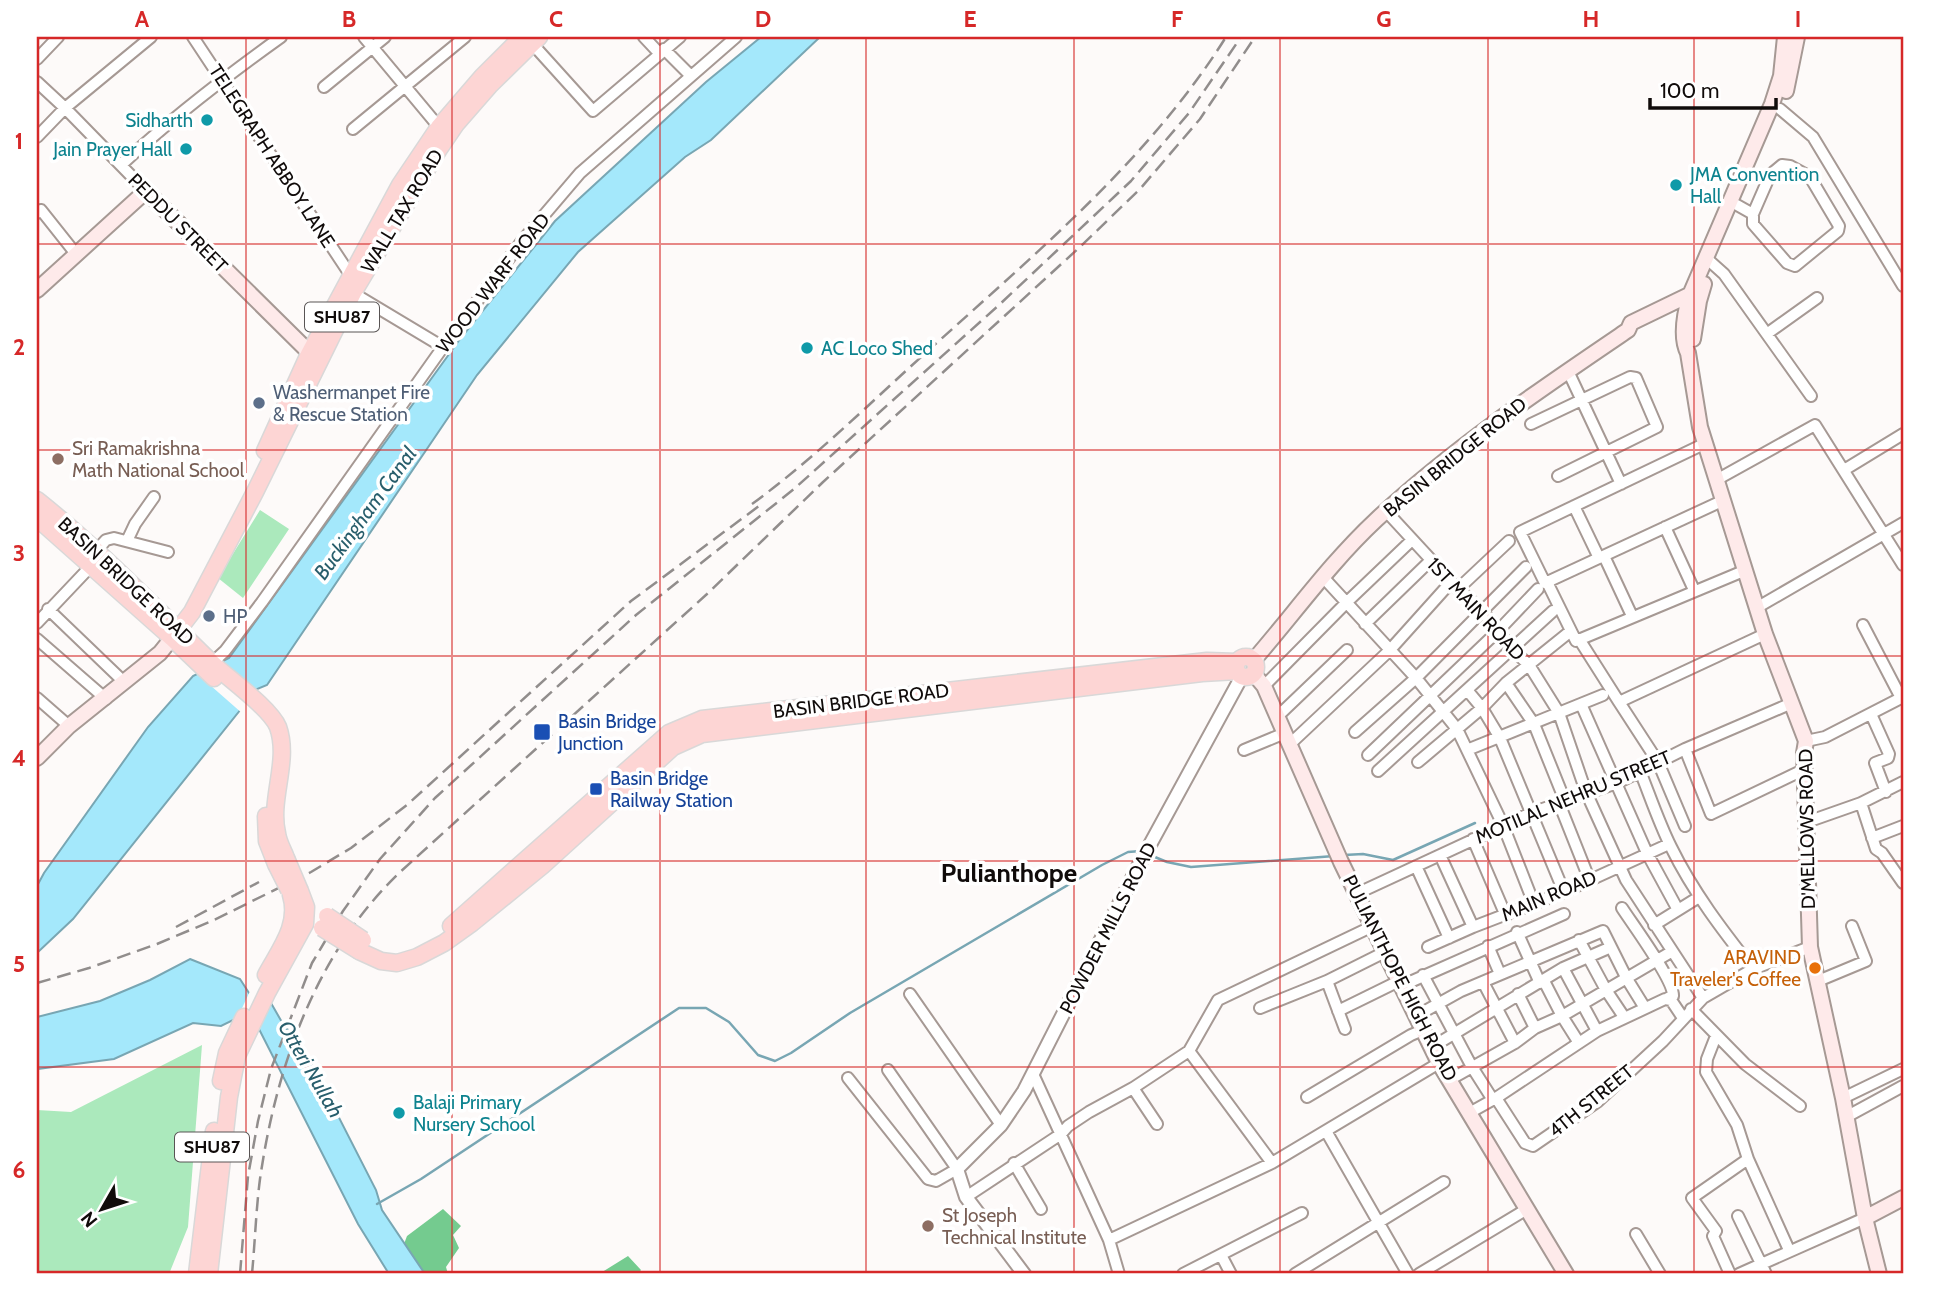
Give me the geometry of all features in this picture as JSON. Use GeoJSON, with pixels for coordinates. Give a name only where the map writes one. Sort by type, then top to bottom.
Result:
{"type":"FeatureCollection","features":[{"type":"Feature","properties":{"kind":"main road"},"geometry":{"type":"LineString","coordinates":[[1694,298],[1782,76],[1785,37]]}},
{"type":"Feature","properties":{"kind":"main road"},"geometry":{"type":"LineString","coordinates":[[1709,260],[1780,109],[1790,80],[1797,37]]}},
{"type":"Feature","properties":{"kind":"main road","name":"WALL TAX ROAD"},"geometry":{"type":"LineString","coordinates":[[173,631],[315,358],[400,185],[439,127],[481,77],[533,38]]}},
{"type":"Feature","properties":{"kind":"main road","name":"WALL TAX ROAD"},"geometry":{"type":"LineString","coordinates":[[352,284],[456,124],[533,38]]}},
{"type":"Feature","properties":{"kind":"main road"},"geometry":{"type":"LineString","coordinates":[[37,290],[146,191]]}},
{"type":"Feature","properties":{"kind":"main road","name":"PEDDU STREET"},"geometry":{"type":"LineString","coordinates":[[146,191],[315,358]]}},
{"type":"Feature","properties":{"kind":"main road","name":"BASIN BRIDGE ROAD"},"geometry":{"type":"LineString","coordinates":[[324,922],[381,961],[397,963],[444,943],[472,923],[669,733],[702,719],[1207,661],[1248,671],[1322,576],[1386,511],[1499,419],[1628,330],[1631,323],[1694,298]]}},
{"type":"Feature","properties":{"kind":"main road","name":"D'MELLOWS ROAD"},"geometry":{"type":"LineString","coordinates":[[1694,298],[1684,345],[1688,353],[1700,427],[1765,634],[1806,741],[1810,947],[1843,1098],[1864,1218],[1879,1274]]}},
{"type":"Feature","properties":{"kind":"main road","name":"BASIN BRIDGE ROAD"},"geometry":{"type":"LineString","coordinates":[[40,512],[209,665]]}},
{"type":"Feature","properties":{"kind":"main road"},"geometry":{"type":"LineString","coordinates":[[37,758],[69,726],[160,653],[173,631]]}},
{"type":"Feature","properties":{"kind":"main road","name":"SHU87"},"geometry":{"type":"LineString","coordinates":[[209,665],[263,715],[272,744],[267,841],[298,894],[306,924],[263,991]]}},
{"type":"Feature","properties":{"kind":"main road","name":"PULIANTHOPE HIGH ROAD"},"geometry":{"type":"LineString","coordinates":[[1248,671],[1278,716],[1338,857],[1439,1063],[1471,1112],[1565,1274]]}},
{"type":"Feature","properties":{"kind":"main road"},"geometry":{"type":"LineString","coordinates":[[298,894],[324,922]]}},
{"type":"Feature","properties":{"kind":"main road","name":"SHU87"},"geometry":{"type":"LineString","coordinates":[[197,1274],[218,1098],[227,1053],[245,1026],[293,925],[298,894]]}},
{"type":"Feature","properties":{"kind":"main road"},"geometry":{"type":"LineString","coordinates":[[306,924],[324,922]]}},
{"type":"Feature","properties":{"kind":"main road","name":"SHU87"},"geometry":{"type":"LineString","coordinates":[[209,1274],[229,1097],[245,1026]]}},
{"type":"Feature","properties":{"kind":"main road"},"geometry":{"type":"LineString","coordinates":[[1864,1218],[1903,1198]]}},
{"type":"Feature","properties":{"kind":"street"},"geometry":{"type":"LineString","coordinates":[[37,59],[58,37]]}},
{"type":"Feature","properties":{"kind":"street"},"geometry":{"type":"LineString","coordinates":[[37,137],[65,108],[151,37]]}},
{"type":"Feature","properties":{"kind":"street","name":"TELEGRAPH ABBOY LANE"},"geometry":{"type":"LineString","coordinates":[[193,37],[352,284]]}},
{"type":"Feature","properties":{"kind":"street"},"geometry":{"type":"LineString","coordinates":[[121,164],[173,117],[281,37]]}},
{"type":"Feature","properties":{"kind":"street"},"geometry":{"type":"LineString","coordinates":[[364,37],[439,127]]}},
{"type":"Feature","properties":{"kind":"street"},"geometry":{"type":"LineString","coordinates":[[324,87],[385,37]]}},
{"type":"Feature","properties":{"kind":"street"},"geometry":{"type":"LineString","coordinates":[[353,129],[466,37]]}},
{"type":"Feature","properties":{"kind":"street"},"geometry":{"type":"LineString","coordinates":[[644,37],[690,75]]}},
{"type":"Feature","properties":{"kind":"street"},"geometry":{"type":"LineString","coordinates":[[533,38],[593,111],[680,37]]}},
{"type":"Feature","properties":{"kind":"street","name":"WOOD WARF ROAD"},"geometry":{"type":"LineString","coordinates":[[209,665],[225,651],[522,241],[580,173],[736,37]]}},
{"type":"Feature","properties":{"kind":"street","name":"PEDDU STREET"},"geometry":{"type":"LineString","coordinates":[[37,82],[146,191]]}},
{"type":"Feature","properties":{"kind":"street"},"geometry":{"type":"LineString","coordinates":[[1780,109],[1812,137],[1903,286]]}},
{"type":"Feature","properties":{"kind":"street"},"geometry":{"type":"LineString","coordinates":[[1782,165],[1790,166],[1810,177],[1839,226],[1838,231],[1794,266],[1787,262],[1753,224],[1753,214],[1769,175],[1782,165]]}},
{"type":"Feature","properties":{"kind":"street"},"geometry":{"type":"LineString","coordinates":[[1737,205],[1753,214]]}},
{"type":"Feature","properties":{"kind":"street"},"geometry":{"type":"LineString","coordinates":[[37,213],[41,210],[76,254]]}},
{"type":"Feature","properties":{"kind":"street"},"geometry":{"type":"LineString","coordinates":[[1709,260],[1724,274],[1768,333],[1811,397]]}},
{"type":"Feature","properties":{"kind":"street"},"geometry":{"type":"LineString","coordinates":[[352,284],[443,347]]}},
{"type":"Feature","properties":{"kind":"street"},"geometry":{"type":"LineString","coordinates":[[1768,333],[1817,298]]}},
{"type":"Feature","properties":{"kind":"street"},"geometry":{"type":"LineString","coordinates":[[1568,370],[1621,484]]}},
{"type":"Feature","properties":{"kind":"street"},"geometry":{"type":"LineString","coordinates":[[1531,424],[1633,376],[1657,423],[1655,430],[1558,476]]}},
{"type":"Feature","properties":{"kind":"street"},"geometry":{"type":"LineString","coordinates":[[1718,479],[1815,425],[1903,565]]}},
{"type":"Feature","properties":{"kind":"street"},"geometry":{"type":"LineString","coordinates":[[1844,470],[1903,434]]}},
{"type":"Feature","properties":{"kind":"street"},"geometry":{"type":"LineString","coordinates":[[1706,443],[1520,532],[1545,583],[1543,585],[1576,641],[1746,570]]}},
{"type":"Feature","properties":{"kind":"street"},"geometry":{"type":"LineString","coordinates":[[127,541],[154,497]]}},
{"type":"Feature","properties":{"kind":"street"},"geometry":{"type":"LineString","coordinates":[[1368,755],[1543,585],[1724,500]]}},
{"type":"Feature","properties":{"kind":"street"},"geometry":{"type":"LineString","coordinates":[[1574,506],[1632,616]]}},
{"type":"Feature","properties":{"kind":"street","name":"1ST MAIN ROAD"},"geometry":{"type":"LineString","coordinates":[[1386,511],[1454,585],[1482,610],[1512,649],[1529,665],[1559,713],[1586,792],[1618,866]]}},
{"type":"Feature","properties":{"kind":"street"},"geometry":{"type":"LineString","coordinates":[[1758,607],[1903,523]]}},
{"type":"Feature","properties":{"kind":"street"},"geometry":{"type":"LineString","coordinates":[[1665,527],[1694,590]]}},
{"type":"Feature","properties":{"kind":"street"},"geometry":{"type":"LineString","coordinates":[[37,623],[93,559],[106,540],[114,538],[168,552]]}},
{"type":"Feature","properties":{"kind":"street"},"geometry":{"type":"LineString","coordinates":[[1248,671],[1347,602],[1412,540]]}},
{"type":"Feature","properties":{"kind":"street"},"geometry":{"type":"LineString","coordinates":[[1244,750],[1287,739],[1389,651],[1454,585],[1509,541]]}},
{"type":"Feature","properties":{"kind":"street"},"geometry":{"type":"LineString","coordinates":[[1365,624],[1431,560]]}},
{"type":"Feature","properties":{"kind":"street"},"geometry":{"type":"LineString","coordinates":[[1355,732],[1416,678],[1526,567]]}},
{"type":"Feature","properties":{"kind":"street"},"geometry":{"type":"LineString","coordinates":[[1322,576],[1416,678],[1457,729],[1503,825],[1534,904]]}},
{"type":"Feature","properties":{"kind":"street"},"geometry":{"type":"LineString","coordinates":[[48,609],[124,681]]}},
{"type":"Feature","properties":{"kind":"street"},"geometry":{"type":"LineString","coordinates":[[1378,771],[1553,611]]}},
{"type":"Feature","properties":{"kind":"street"},"geometry":{"type":"LineString","coordinates":[[1806,741],[1825,737],[1898,701],[1900,697],[1863,625]]}},
{"type":"Feature","properties":{"kind":"street"},"geometry":{"type":"LineString","coordinates":[[1418,762],[1482,708],[1506,683],[1567,634]]}},
{"type":"Feature","properties":{"kind":"street"},"geometry":{"type":"LineString","coordinates":[[1619,702],[1765,634]]}},
{"type":"Feature","properties":{"kind":"street"},"geometry":{"type":"LineString","coordinates":[[1579,639],[1658,762],[1685,825]]}},
{"type":"Feature","properties":{"kind":"street"},"geometry":{"type":"LineString","coordinates":[[39,645],[106,699]]}},
{"type":"Feature","properties":{"kind":"street"},"geometry":{"type":"LineString","coordinates":[[1278,716],[1348,650]]}},
{"type":"Feature","properties":{"kind":"street","name":"POWDER MILLS ROAD"},"geometry":{"type":"LineString","coordinates":[[957,1169],[1001,1125],[1033,1074],[1150,844],[1248,671]]}},
{"type":"Feature","properties":{"kind":"street"},"geometry":{"type":"LineString","coordinates":[[1506,683],[1534,724],[1590,881]]}},
{"type":"Feature","properties":{"kind":"street"},"geometry":{"type":"LineString","coordinates":[[1467,690],[1482,708],[1500,738],[1564,892]]}},
{"type":"Feature","properties":{"kind":"street"},"geometry":{"type":"LineString","coordinates":[[1467,750],[1603,695]]}},
{"type":"Feature","properties":{"kind":"street"},"geometry":{"type":"LineString","coordinates":[[37,698],[69,726]]}},
{"type":"Feature","properties":{"kind":"street","name":"MOTILAL NEHRU STREET"},"geometry":{"type":"LineString","coordinates":[[1356,894],[1503,825],[1586,792],[1617,783],[1792,703]]}},
{"type":"Feature","properties":{"kind":"street"},"geometry":{"type":"LineString","coordinates":[[1581,704],[1647,853],[1678,910]]}},
{"type":"Feature","properties":{"kind":"street"},"geometry":{"type":"LineString","coordinates":[[1871,714],[1889,754],[1888,758],[1875,763],[1886,792]]}},
{"type":"Feature","properties":{"kind":"street"},"geometry":{"type":"LineString","coordinates":[[1685,750],[1711,814],[1805,769]]}},
{"type":"Feature","properties":{"kind":"street"},"geometry":{"type":"LineString","coordinates":[[1640,771],[1669,844],[1699,897],[1753,969]]}},
{"type":"Feature","properties":{"kind":"street"},"geometry":{"type":"LineString","coordinates":[[1807,822],[1861,803],[1903,782]]}},
{"type":"Feature","properties":{"kind":"street"},"geometry":{"type":"LineString","coordinates":[[1861,803],[1876,849],[1882,853],[1903,883]]}},
{"type":"Feature","properties":{"kind":"street"},"geometry":{"type":"LineString","coordinates":[[1871,838],[1903,826]]}},
{"type":"Feature","properties":{"kind":"street"},"geometry":{"type":"LineString","coordinates":[[1473,839],[1506,916]]}},
{"type":"Feature","properties":{"kind":"street","name":"MAIN ROAD"},"geometry":{"type":"LineString","coordinates":[[1428,947],[1590,881],[1669,844]]}},
{"type":"Feature","properties":{"kind":"street"},"geometry":{"type":"LineString","coordinates":[[1440,855],[1472,928]]}},
{"type":"Feature","properties":{"kind":"street"},"geometry":{"type":"LineString","coordinates":[[1416,866],[1450,938]]}},
{"type":"Feature","properties":{"kind":"street"},"geometry":{"type":"LineString","coordinates":[[1618,866],[1703,998]]}},
{"type":"Feature","properties":{"kind":"street"},"geometry":{"type":"LineString","coordinates":[[1654,925],[1699,897]]}},
{"type":"Feature","properties":{"kind":"street"},"geometry":{"type":"LineString","coordinates":[[1471,1112],[1597,1031],[1673,996],[1674,991],[1665,972],[1622,908]]}},
{"type":"Feature","properties":{"kind":"street"},"geometry":{"type":"LineString","coordinates":[[1338,1010],[1564,914]]}},
{"type":"Feature","properties":{"kind":"street"},"geometry":{"type":"LineString","coordinates":[[966,1197],[1061,1134],[1068,1126],[1189,1051],[1218,1000],[1373,926]]}},
{"type":"Feature","properties":{"kind":"street"},"geometry":{"type":"LineString","coordinates":[[1818,981],[1866,961],[1852,926]]}},
{"type":"Feature","properties":{"kind":"street"},"geometry":{"type":"LineString","coordinates":[[1416,1016],[1500,974],[1603,931],[1645,1008]]}},
{"type":"Feature","properties":{"kind":"street"},"geometry":{"type":"LineString","coordinates":[[1517,933],[1530,961],[1579,1043]]}},
{"type":"Feature","properties":{"kind":"street"},"geometry":{"type":"LineString","coordinates":[[1579,940],[1624,1017]]}},
{"type":"Feature","properties":{"kind":"street"},"geometry":{"type":"LineString","coordinates":[[1488,946],[1500,974]]}},
{"type":"Feature","properties":{"kind":"street"},"geometry":{"type":"LineString","coordinates":[[1432,1046],[1563,968],[1611,947]]}},
{"type":"Feature","properties":{"kind":"street"},"geometry":{"type":"LineString","coordinates":[[1687,1014],[1703,998],[1753,969],[1810,947]]}},
{"type":"Feature","properties":{"kind":"street"},"geometry":{"type":"LineString","coordinates":[[1260,1008],[1327,981],[1385,951]]}},
{"type":"Feature","properties":{"kind":"street"},"geometry":{"type":"LineString","coordinates":[[1451,1079],[1671,951]]}},
{"type":"Feature","properties":{"kind":"street"},"geometry":{"type":"LineString","coordinates":[[1563,968],[1597,1031]]}},
{"type":"Feature","properties":{"kind":"street"},"geometry":{"type":"LineString","coordinates":[[1423,975],[1472,1067],[1494,1099]]}},
{"type":"Feature","properties":{"kind":"street"},"geometry":{"type":"LineString","coordinates":[[1327,981],[1345,1030]]}},
{"type":"Feature","properties":{"kind":"street"},"geometry":{"type":"LineString","coordinates":[[1483,982],[1515,1042]]}},
{"type":"Feature","properties":{"kind":"street"},"geometry":{"type":"LineString","coordinates":[[910,994],[1001,1125]]}},
{"type":"Feature","properties":{"kind":"street"},"geometry":{"type":"LineString","coordinates":[[1518,995],[1535,1028]]}},
{"type":"Feature","properties":{"kind":"street"},"geometry":{"type":"LineString","coordinates":[[1668,998],[1716,1036],[1745,1064],[1800,1106]]}},
{"type":"Feature","properties":{"kind":"street","name":"4TH STREET"},"geometry":{"type":"LineString","coordinates":[[1494,1099],[1525,1143],[1533,1146],[1597,1102],[1663,1041],[1687,1014]]}},
{"type":"Feature","properties":{"kind":"street"},"geometry":{"type":"LineString","coordinates":[[1307,1097],[1423,1030]]}},
{"type":"Feature","properties":{"kind":"street"},"geometry":{"type":"LineString","coordinates":[[1716,1036],[1707,1059],[1706,1070],[1737,1125],[1748,1159],[1789,1250]]}},
{"type":"Feature","properties":{"kind":"street"},"geometry":{"type":"LineString","coordinates":[[1189,1051],[1272,1163]]}},
{"type":"Feature","properties":{"kind":"street"},"geometry":{"type":"LineString","coordinates":[[1109,1240],[1272,1163],[1439,1063]]}},
{"type":"Feature","properties":{"kind":"street"},"geometry":{"type":"LineString","coordinates":[[1843,1098],[1903,1069]]}},
{"type":"Feature","properties":{"kind":"street"},"geometry":{"type":"LineString","coordinates":[[888,1070],[957,1169],[966,1197],[1024,1274]]}},
{"type":"Feature","properties":{"kind":"street"},"geometry":{"type":"LineString","coordinates":[[1033,1074],[1109,1240],[1119,1274]]}},
{"type":"Feature","properties":{"kind":"street"},"geometry":{"type":"LineString","coordinates":[[848,1078],[928,1180],[936,1181],[957,1169]]}},
{"type":"Feature","properties":{"kind":"street"},"geometry":{"type":"LineString","coordinates":[[1846,1117],[1903,1086]]}},
{"type":"Feature","properties":{"kind":"street"},"geometry":{"type":"LineString","coordinates":[[1132,1088],[1157,1124]]}},
{"type":"Feature","properties":{"kind":"street"},"geometry":{"type":"LineString","coordinates":[[1326,1131],[1408,1274]]}},
{"type":"Feature","properties":{"kind":"street"},"geometry":{"type":"LineString","coordinates":[[1730,1274],[1713,1236],[1716,1231],[1692,1198],[1748,1159]]}},
{"type":"Feature","properties":{"kind":"street"},"geometry":{"type":"LineString","coordinates":[[1014,1163],[1041,1209]]}},
{"type":"Feature","properties":{"kind":"street"},"geometry":{"type":"LineString","coordinates":[[1295,1274],[1444,1182]]}},
{"type":"Feature","properties":{"kind":"street"},"geometry":{"type":"LineString","coordinates":[[1419,1274],[1527,1209]]}},
{"type":"Feature","properties":{"kind":"street"},"geometry":{"type":"LineString","coordinates":[[1183,1274],[1303,1213]]}},
{"type":"Feature","properties":{"kind":"street"},"geometry":{"type":"LineString","coordinates":[[1738,1216],[1763,1269]]}},
{"type":"Feature","properties":{"kind":"street"},"geometry":{"type":"LineString","coordinates":[[1739,1274],[1763,1269],[1789,1250],[1864,1218]]}},
{"type":"Feature","properties":{"kind":"street"},"geometry":{"type":"LineString","coordinates":[[1636,1234],[1660,1274]]}},
{"type":"Feature","properties":{"kind":"street"},"geometry":{"type":"LineString","coordinates":[[1222,1255],[1231,1274]]}},
{"type":"Feature","properties":{"kind":"green space"},"geometry":{"type":"Polygon","coordinates":[[[260,510],[289,529],[243,598],[218,578],[260,510]]]}},
{"type":"Feature","properties":{"kind":"green space"},"geometry":{"type":"Polygon","coordinates":[[[202,1045],[188,1227],[169,1274],[37,1274],[37,1110],[71,1112],[202,1045]]]}},
{"type":"Feature","properties":{"kind":"green space"},"geometry":{"type":"Polygon","coordinates":[[[443,1209],[461,1226],[453,1235],[459,1248],[446,1267],[448,1274],[424,1274],[404,1244],[407,1236],[443,1209]]]}},
{"type":"Feature","properties":{"kind":"green space"},"geometry":{"type":"Polygon","coordinates":[[[628,1256],[641,1270],[638,1274],[599,1274],[628,1256]]]}},
{"type":"Feature","properties":{"kind":"water","name":"Buckingham Canal"},"geometry":{"type":"Polygon","coordinates":[[[761,37],[820,37],[711,140],[685,157],[578,252],[477,375],[267,685],[257,689],[73,919],[37,953],[37,886],[148,727],[193,676],[229,658],[460,339],[555,221],[706,82],[761,37]]]}},
{"type":"Feature","properties":{"kind":"water","name":"Otteri Nullah"},"geometry":{"type":"Polygon","coordinates":[[[190,959],[240,979],[249,993],[271,1003],[283,1024],[305,1051],[376,1190],[382,1210],[425,1274],[389,1274],[358,1224],[259,1029],[235,1019],[221,1026],[193,1023],[114,1059],[37,1069],[37,1017],[100,1001],[150,980],[190,959]]]}},
{"type":"Feature","properties":{"kind":"pier"},"geometry":{"type":"Polygon","coordinates":[[[221,661],[258,693],[243,714],[194,671],[221,661]]]}},
{"type":"Feature","properties":{"kind":"pier"},"geometry":{"type":"Polygon","coordinates":[[[251,989],[273,1000],[258,1031],[236,1021],[251,989]]]}},
{"type":"Feature","properties":{"kind":"waterway"},"geometry":{"type":"LineString","coordinates":[[1344,855],[1363,854],[1393,860],[1475,823]]}},
{"type":"Feature","properties":{"kind":"waterway"},"geometry":{"type":"LineString","coordinates":[[377,1204],[421,1179],[679,1008],[706,1008],[729,1022],[758,1055],[775,1061],[850,1013],[1102,865],[1128,852],[1141,851]]}},
{"type":"Feature","properties":{"kind":"waterway"},"geometry":{"type":"LineString","coordinates":[[1150,855],[1191,867],[1334,856]]}},
{"type":"Feature","properties":{"kind":"railway"},"geometry":{"type":"LineString","coordinates":[[752,504],[848,424],[1094,198],[1165,121],[1226,37]]}},
{"type":"Feature","properties":{"kind":"railway"},"geometry":{"type":"LineString","coordinates":[[240,1274],[248,1176],[271,1069],[312,963],[343,911],[380,859],[435,798],[636,615],[794,489],[999,305],[1131,181],[1189,113],[1241,37]]}},
{"type":"Feature","properties":{"kind":"railway"},"geometry":{"type":"LineString","coordinates":[[252,1274],[257,1202],[267,1137],[289,1054],[323,975],[370,905],[399,873],[707,594],[822,483],[1140,189],[1200,119],[1255,37]]}},
{"type":"Feature","properties":{"kind":"railway"},"geometry":{"type":"LineString","coordinates":[[37,983],[157,944],[214,920],[311,872],[351,848],[407,805],[631,601],[763,503]]}},
{"type":"Feature","properties":{"kind":"railway"},"geometry":{"type":"LineString","coordinates":[[176,927],[259,882]]}},
{"type":"Feature","properties":{"kind":"place","name":"Sidharth"},"geometry":{"type":"Point","coordinates":[207,120]}},
{"type":"Feature","properties":{"kind":"place","name":"Jain Prayer Hall"},"geometry":{"type":"Point","coordinates":[186,149]}},
{"type":"Feature","properties":{"kind":"place","name":"JMA Convention Hall"},"geometry":{"type":"Point","coordinates":[1676,185]}},
{"type":"Feature","properties":{"kind":"place","name":"AC Loco Shed"},"geometry":{"type":"Point","coordinates":[807,348]}},
{"type":"Feature","properties":{"kind":"place","name":"Washermanpet Fire & Rescue Station"},"geometry":{"type":"Point","coordinates":[259,403]}},
{"type":"Feature","properties":{"kind":"place","name":"Sri Ramakrishna Math National School"},"geometry":{"type":"Point","coordinates":[58,459]}},
{"type":"Feature","properties":{"kind":"place","name":"HP"},"geometry":{"type":"Point","coordinates":[209,616]}},
{"type":"Feature","properties":{"kind":"place","name":"Basin Bridge Junction"},"geometry":{"type":"Point","coordinates":[542,732]}},
{"type":"Feature","properties":{"kind":"place","name":"Basin Bridge Railway Station"},"geometry":{"type":"Point","coordinates":[596,789]}},
{"type":"Feature","properties":{"kind":"place","name":"ARAVIND Traveler's Coffee"},"geometry":{"type":"Point","coordinates":[1815,968]}},
{"type":"Feature","properties":{"kind":"place","name":"Balaji Primary Nursery School"},"geometry":{"type":"Point","coordinates":[399,1113]}},
{"type":"Feature","properties":{"kind":"place","name":"St Joseph Technical Institute"},"geometry":{"type":"Point","coordinates":[928,1226]}},
{"type":"Feature","properties":{"kind":"district","name":"Pulianthope"},"geometry":{"type":"Point","coordinates":[1009,873]}}]}
